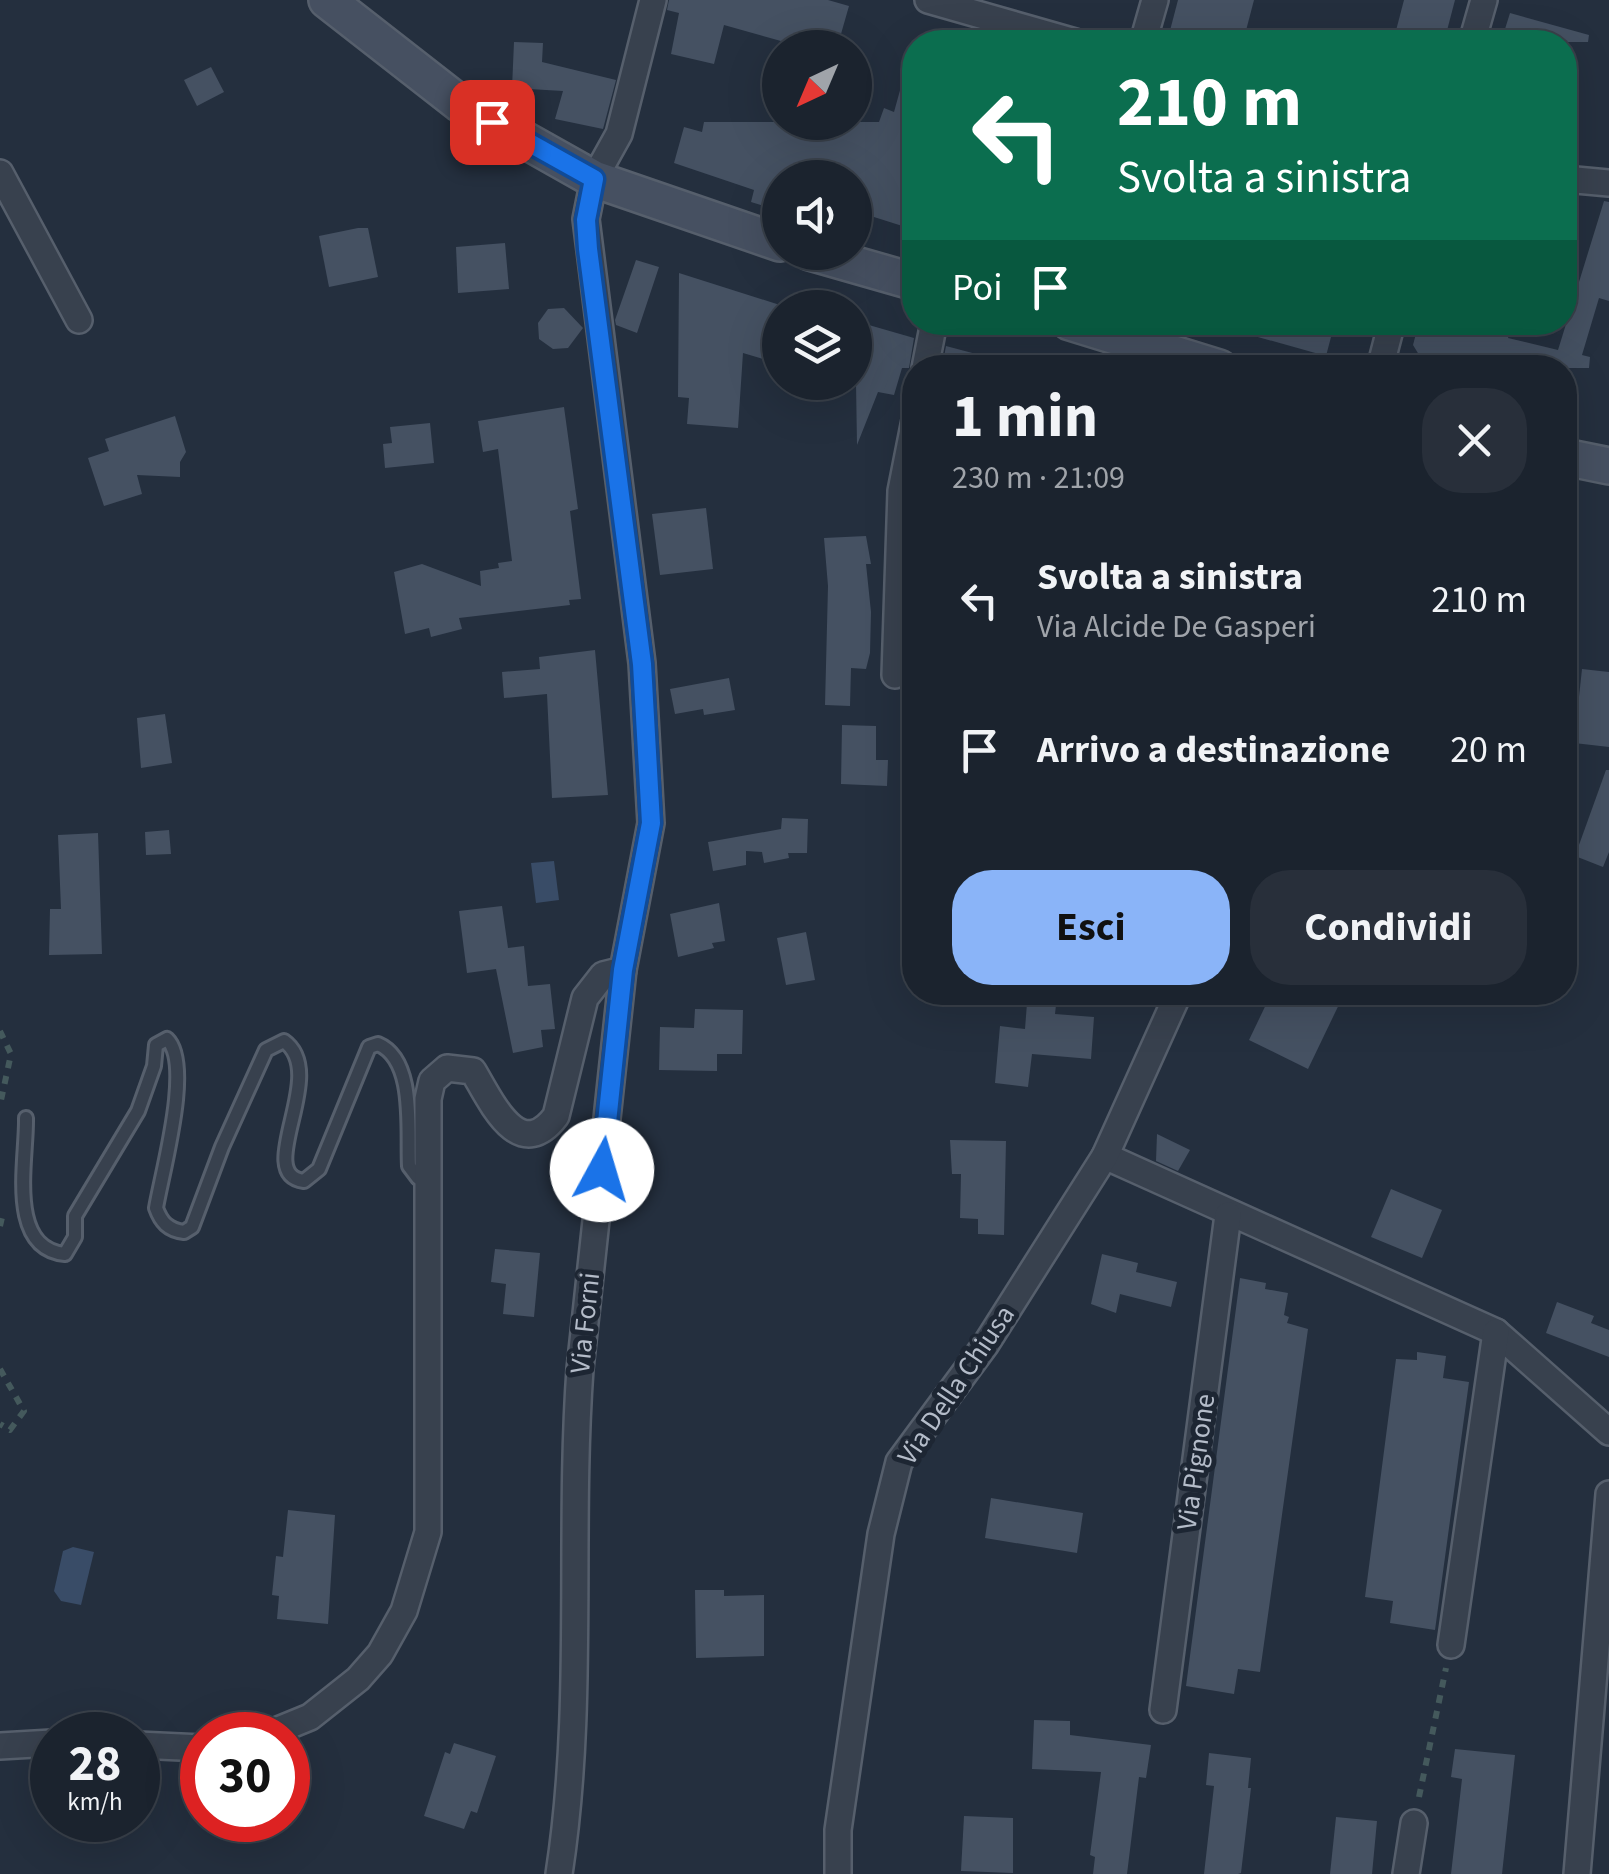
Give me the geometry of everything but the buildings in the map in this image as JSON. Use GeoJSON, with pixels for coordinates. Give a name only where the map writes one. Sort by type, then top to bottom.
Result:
{"type":"FeatureCollection","features":[{"type":"Feature","properties":{"kind":"main road"},"geometry":{"type":"LineString","coordinates":[[327,0],[459,103],[594,179],[762,237]]}},
{"type":"Feature","properties":{"kind":"main road"},"geometry":{"type":"LineString","coordinates":[[872,270],[902,278]]}},
{"type":"Feature","properties":{"kind":"main road"},"geometry":{"type":"LineString","coordinates":[[1113,335],[1177,355]]}},
{"type":"Feature","properties":{"kind":"main road"},"geometry":{"type":"LineString","coordinates":[[1577,459],[1609,466]]}},
{"type":"Feature","properties":{"kind":"street"},"geometry":{"type":"LineString","coordinates":[[594,179],[620,134],[653,0]]}},
{"type":"Feature","properties":{"kind":"street"},"geometry":{"type":"LineString","coordinates":[[928,0],[1033,30]]}},
{"type":"Feature","properties":{"kind":"street"},"geometry":{"type":"LineString","coordinates":[[1147,30],[1155,0]]}},
{"type":"Feature","properties":{"kind":"street"},"geometry":{"type":"LineString","coordinates":[[1475,30],[1484,0]]}},
{"type":"Feature","properties":{"kind":"street"},"geometry":{"type":"LineString","coordinates":[[0,173],[79,320]]}},
{"type":"Feature","properties":{"kind":"street","name":"Via Forni"},"geometry":{"type":"LineString","coordinates":[[559,1874],[569,1813],[576,1653],[576,1428],[623,970],[651,823],[642,664],[586,220],[594,179]]}},
{"type":"Feature","properties":{"kind":"street"},"geometry":{"type":"LineString","coordinates":[[1577,180],[1609,183]]}},
{"type":"Feature","properties":{"kind":"street"},"geometry":{"type":"LineString","coordinates":[[895,676],[902,486]]}},
{"type":"Feature","properties":{"kind":"street"},"geometry":{"type":"LineString","coordinates":[[310,1718],[358,1679],[380,1654],[404,1611],[428,1532],[428,1099],[432,1081],[447,1068],[473,1071],[512,1128],[529,1135],[542,1130],[556,1116],[584,998],[603,975],[623,970]]}},
{"type":"Feature","properties":{"kind":"street","name":"Via Della Chiusa"},"geometry":{"type":"LineString","coordinates":[[838,1874],[838,1830],[880,1534],[899,1462],[986,1344],[1105,1156],[1173,1005]]}},
{"type":"Feature","properties":{"kind":"street"},"geometry":{"type":"LineString","coordinates":[[1105,1156],[1228,1215],[1496,1332],[1609,1432]]}},
{"type":"Feature","properties":{"kind":"street","name":"Via Pignone"},"geometry":{"type":"LineString","coordinates":[[1163,1710],[1228,1215]]}},
{"type":"Feature","properties":{"kind":"street"},"geometry":{"type":"LineString","coordinates":[[1450,1645],[1496,1332]]}},
{"type":"Feature","properties":{"kind":"street"},"geometry":{"type":"LineString","coordinates":[[1577,1874],[1609,1494]]}},
{"type":"Feature","properties":{"kind":"street"},"geometry":{"type":"LineString","coordinates":[[0,1746],[30,1744]]}},
{"type":"Feature","properties":{"kind":"street"},"geometry":{"type":"LineString","coordinates":[[1406,1874],[1414,1823]]}},
{"type":"Feature","properties":{"kind":"lane"},"geometry":{"type":"LineString","coordinates":[[26,1118],[24,1213],[32,1235],[55,1253],[65,1254],[72,1246],[75,1216],[138,1111],[154,1066],[156,1045],[167,1039],[175,1046],[179,1076],[156,1208],[160,1218],[174,1231],[184,1232],[192,1227],[266,1050],[284,1041],[292,1047],[302,1075],[285,1153],[288,1173],[294,1180],[304,1181],[320,1169],[369,1047],[378,1044],[388,1048],[400,1063],[409,1166],[418,1178],[430,1178]]}},
{"type":"Feature","properties":{"kind":"path"},"geometry":{"type":"LineString","coordinates":[[0,1030],[11,1054],[0,1105]]}},
{"type":"Feature","properties":{"kind":"path"},"geometry":{"type":"LineString","coordinates":[[0,1369],[24,1410],[10,1430],[0,1424]]}},
{"type":"Feature","properties":{"kind":"path"},"geometry":{"type":"LineString","coordinates":[[1414,1823],[1450,1645]]}},
{"type":"Feature","properties":{"kind":"water"},"geometry":{"type":"Polygon","coordinates":[[[554,861],[559,900],[536,903],[531,863],[554,861]]]}},
{"type":"Feature","properties":{"kind":"water"},"geometry":{"type":"Polygon","coordinates":[[[73,1547],[94,1552],[81,1605],[61,1601],[54,1591],[63,1551],[73,1547]]]}},
{"type":"Feature","properties":{"kind":"route"},"geometry":{"type":"LineString","coordinates":[[492,122],[594,179],[586,220],[588,249],[642,664],[651,823],[623,970],[602,1170]]}}]}
